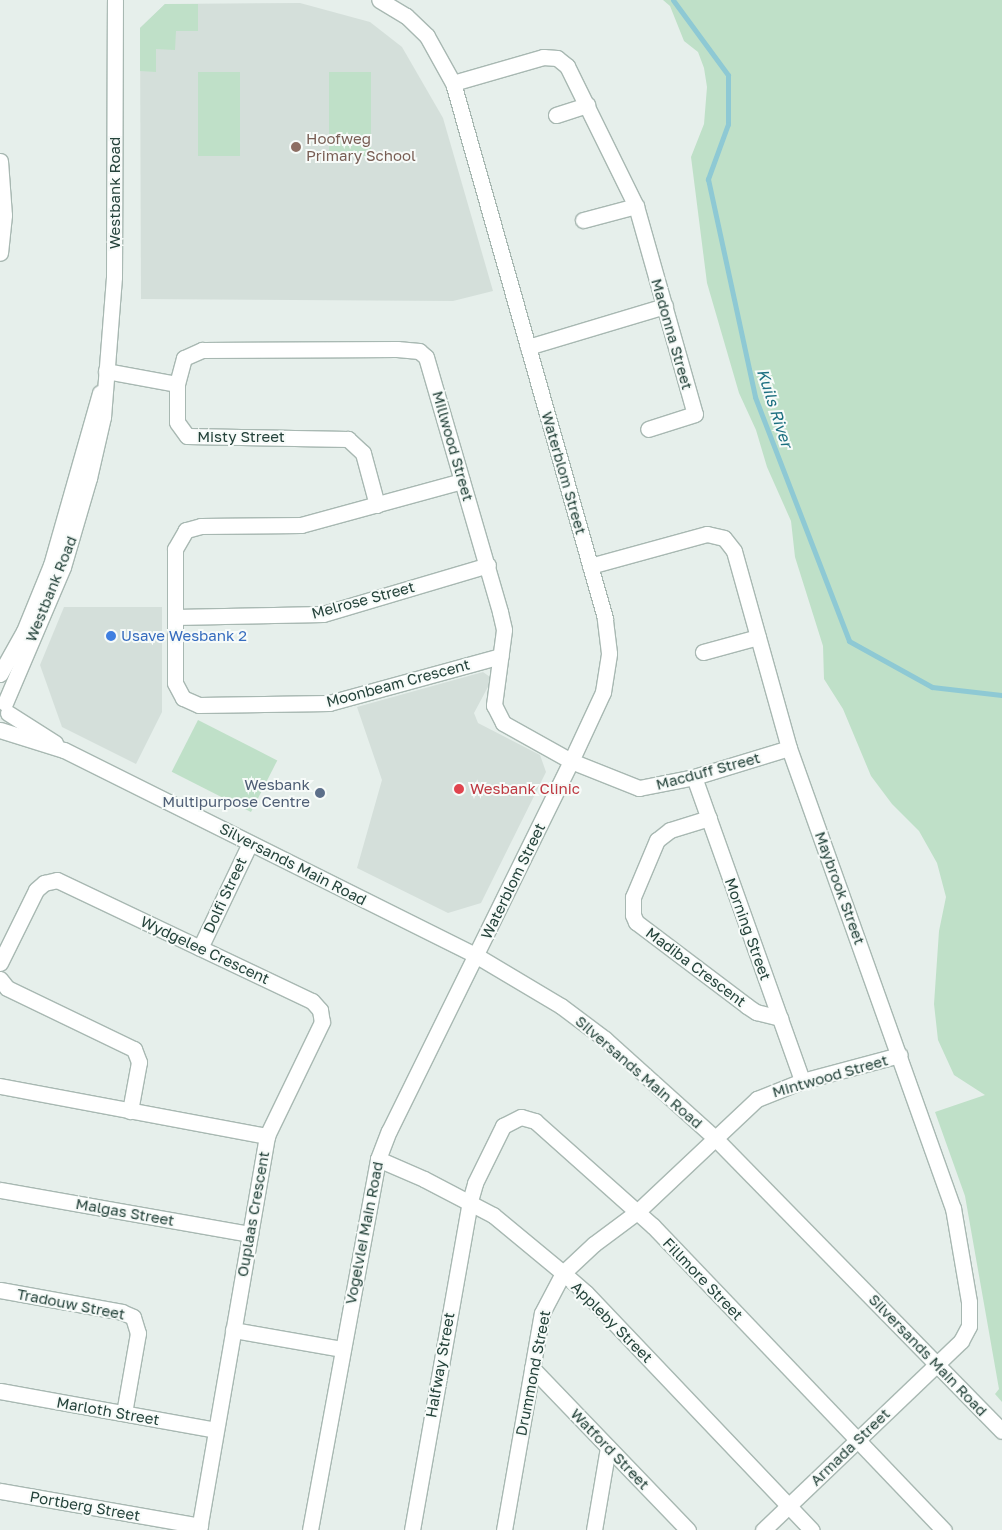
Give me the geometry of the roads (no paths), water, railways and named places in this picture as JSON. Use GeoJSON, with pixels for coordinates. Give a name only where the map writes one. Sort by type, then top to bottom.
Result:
{"type":"FeatureCollection","features":[{"type":"Feature","properties":{"kind":"street","name":"Westbank Road"},"geometry":{"type":"LineString","coordinates":[[0,729],[5,704],[71,541],[103,417],[115,258],[115,0]]}},
{"type":"Feature","properties":{"kind":"street","name":"Waterblom Street"},"geometry":{"type":"LineString","coordinates":[[380,0],[406,16],[427,36],[452,83],[608,632],[608,672],[603,692],[477,956]]}},
{"type":"Feature","properties":{"kind":"street","name":"Madonna Street"},"geometry":{"type":"LineString","coordinates":[[452,83],[552,57],[567,66],[636,206],[695,414],[648,429]]}},
{"type":"Feature","properties":{"kind":"street"},"geometry":{"type":"LineString","coordinates":[[556,115],[587,105]]}},
{"type":"Feature","properties":{"kind":"street"},"geometry":{"type":"LineString","coordinates":[[0,160],[4,215],[0,253]]}},
{"type":"Feature","properties":{"kind":"street"},"geometry":{"type":"LineString","coordinates":[[583,220],[636,206]]}},
{"type":"Feature","properties":{"kind":"street"},"geometry":{"type":"LineString","coordinates":[[528,347],[664,306]]}},
{"type":"Feature","properties":{"kind":"street","name":"Millwood Street"},"geometry":{"type":"LineString","coordinates":[[177,384],[182,362],[195,351],[397,349],[419,351],[431,368],[462,481],[488,565],[504,630],[494,705],[499,718],[571,762]]}},
{"type":"Feature","properties":{"kind":"street","name":"Westbank Road"},"geometry":{"type":"LineString","coordinates":[[0,674],[24,630],[50,565],[91,415],[105,378]]}},
{"type":"Feature","properties":{"kind":"street"},"geometry":{"type":"LineString","coordinates":[[105,378],[177,384]]}},
{"type":"Feature","properties":{"kind":"street","name":"Misty Street"},"geometry":{"type":"LineString","coordinates":[[177,384],[177,422],[190,437],[340,437],[354,442],[363,453],[377,505]]}},
{"type":"Feature","properties":{"kind":"street","name":"Moonbeam Crescent"},"geometry":{"type":"LineString","coordinates":[[462,481],[301,525],[201,526],[186,530],[175,549],[177,689],[183,698],[199,705],[329,703],[501,656]]}},
{"type":"Feature","properties":{"kind":"street","name":"Maybrook Street"},"geometry":{"type":"LineString","coordinates":[[590,566],[696,536],[715,534],[724,538],[734,551],[789,748],[953,1208],[969,1302],[966,1334],[936,1363]]}},
{"type":"Feature","properties":{"kind":"street","name":"Melrose Street"},"geometry":{"type":"LineString","coordinates":[[175,616],[323,614],[488,565]]}},
{"type":"Feature","properties":{"kind":"street"},"geometry":{"type":"LineString","coordinates":[[703,652],[758,637]]}},
{"type":"Feature","properties":{"kind":"street","name":"Silversands Main Road"},"geometry":{"type":"LineString","coordinates":[[5,704],[64,750]]}},
{"type":"Feature","properties":{"kind":"street","name":"Silversands Main Road"},"geometry":{"type":"LineString","coordinates":[[0,729],[64,750],[477,956],[561,1006],[605,1039],[715,1138],[1002,1430]]}},
{"type":"Feature","properties":{"kind":"street","name":"Macduff Street"},"geometry":{"type":"LineString","coordinates":[[571,762],[639,788],[694,777],[789,748]]}},
{"type":"Feature","properties":{"kind":"street","name":"Morning Street"},"geometry":{"type":"LineString","coordinates":[[694,777],[802,1081]]}},
{"type":"Feature","properties":{"kind":"street","name":"Madiba Crescent"},"geometry":{"type":"LineString","coordinates":[[709,818],[670,830],[657,840],[633,897],[633,915],[636,922],[747,1006],[756,1012],[780,1018]]}},
{"type":"Feature","properties":{"kind":"street","name":"Dolfi Street"},"geometry":{"type":"LineString","coordinates":[[200,948],[250,843]]}},
{"type":"Feature","properties":{"kind":"street","name":"Wydgelee Crescent"},"geometry":{"type":"LineString","coordinates":[[0,962],[36,890],[44,882],[53,880],[312,1001],[320,1010],[320,1028],[267,1136]]}},
{"type":"Feature","properties":{"kind":"street","name":"Vogelvlei Main Road"},"geometry":{"type":"LineString","coordinates":[[310,1530],[378,1159],[389,1131],[477,956]]}},
{"type":"Feature","properties":{"kind":"street"},"geometry":{"type":"LineString","coordinates":[[0,979],[7,988],[134,1049],[139,1062],[130,1111]]}},
{"type":"Feature","properties":{"kind":"street","name":"Mintwood Street"},"geometry":{"type":"LineString","coordinates":[[715,1138],[757,1099],[802,1081],[900,1055]]}},
{"type":"Feature","properties":{"kind":"street","name":"Ouplaas Crescent"},"geometry":{"type":"LineString","coordinates":[[0,1086],[267,1136],[199,1528]]}},
{"type":"Feature","properties":{"kind":"street","name":"Fillmore Street"},"geometry":{"type":"LineString","coordinates":[[470,1201],[475,1183],[503,1126],[521,1117],[535,1121],[637,1212],[944,1530]]}},
{"type":"Feature","properties":{"kind":"street","name":"Drummond Street"},"geometry":{"type":"LineString","coordinates":[[504,1530],[542,1313],[562,1273],[588,1248],[637,1212],[715,1138]]}},
{"type":"Feature","properties":{"kind":"street","name":"Appleby Street"},"geometry":{"type":"LineString","coordinates":[[378,1159],[470,1201],[493,1215],[562,1273],[586,1294],[812,1530]]}},
{"type":"Feature","properties":{"kind":"street","name":"Malgas Street"},"geometry":{"type":"LineString","coordinates":[[0,1190],[250,1234]]}},
{"type":"Feature","properties":{"kind":"street","name":"Halfway Street"},"geometry":{"type":"LineString","coordinates":[[412,1530],[470,1201]]}},
{"type":"Feature","properties":{"kind":"street","name":"Tradouw Street"},"geometry":{"type":"LineString","coordinates":[[0,1290],[122,1312],[133,1317],[138,1333],[124,1413]]}},
{"type":"Feature","properties":{"kind":"street"},"geometry":{"type":"LineString","coordinates":[[233,1330],[342,1349]]}},
{"type":"Feature","properties":{"kind":"street","name":"Armada Street"},"geometry":{"type":"LineString","coordinates":[[763,1530],[936,1363]]}},
{"type":"Feature","properties":{"kind":"street","name":"Watford Street"},"geometry":{"type":"LineString","coordinates":[[532,1368],[688,1530]]}},
{"type":"Feature","properties":{"kind":"street","name":"Marloth Street"},"geometry":{"type":"LineString","coordinates":[[0,1391],[216,1430]]}},
{"type":"Feature","properties":{"kind":"street"},"geometry":{"type":"LineString","coordinates":[[594,1530],[608,1447]]}},
{"type":"Feature","properties":{"kind":"street","name":"Portberg Street"},"geometry":{"type":"LineString","coordinates":[[0,1491],[199,1528]]}},
{"type":"Feature","properties":{"kind":"waterway","name":"Kuils River"},"geometry":{"type":"LineString","coordinates":[[673,0],[728,75],[728,124],[708,179],[755,397],[849,641],[932,687],[1002,695]]}},
{"type":"Feature","properties":{"kind":"place","name":"Hoofweg Primary School"},"geometry":{"type":"Point","coordinates":[296,147]}},
{"type":"Feature","properties":{"kind":"place","name":"Usave Wesbank 2"},"geometry":{"type":"Point","coordinates":[111,636]}},
{"type":"Feature","properties":{"kind":"place","name":"Wesbank Clinic"},"geometry":{"type":"Point","coordinates":[459,789]}},
{"type":"Feature","properties":{"kind":"place","name":"Wesbank Multipurpose Centre"},"geometry":{"type":"Point","coordinates":[320,793]}}]}
